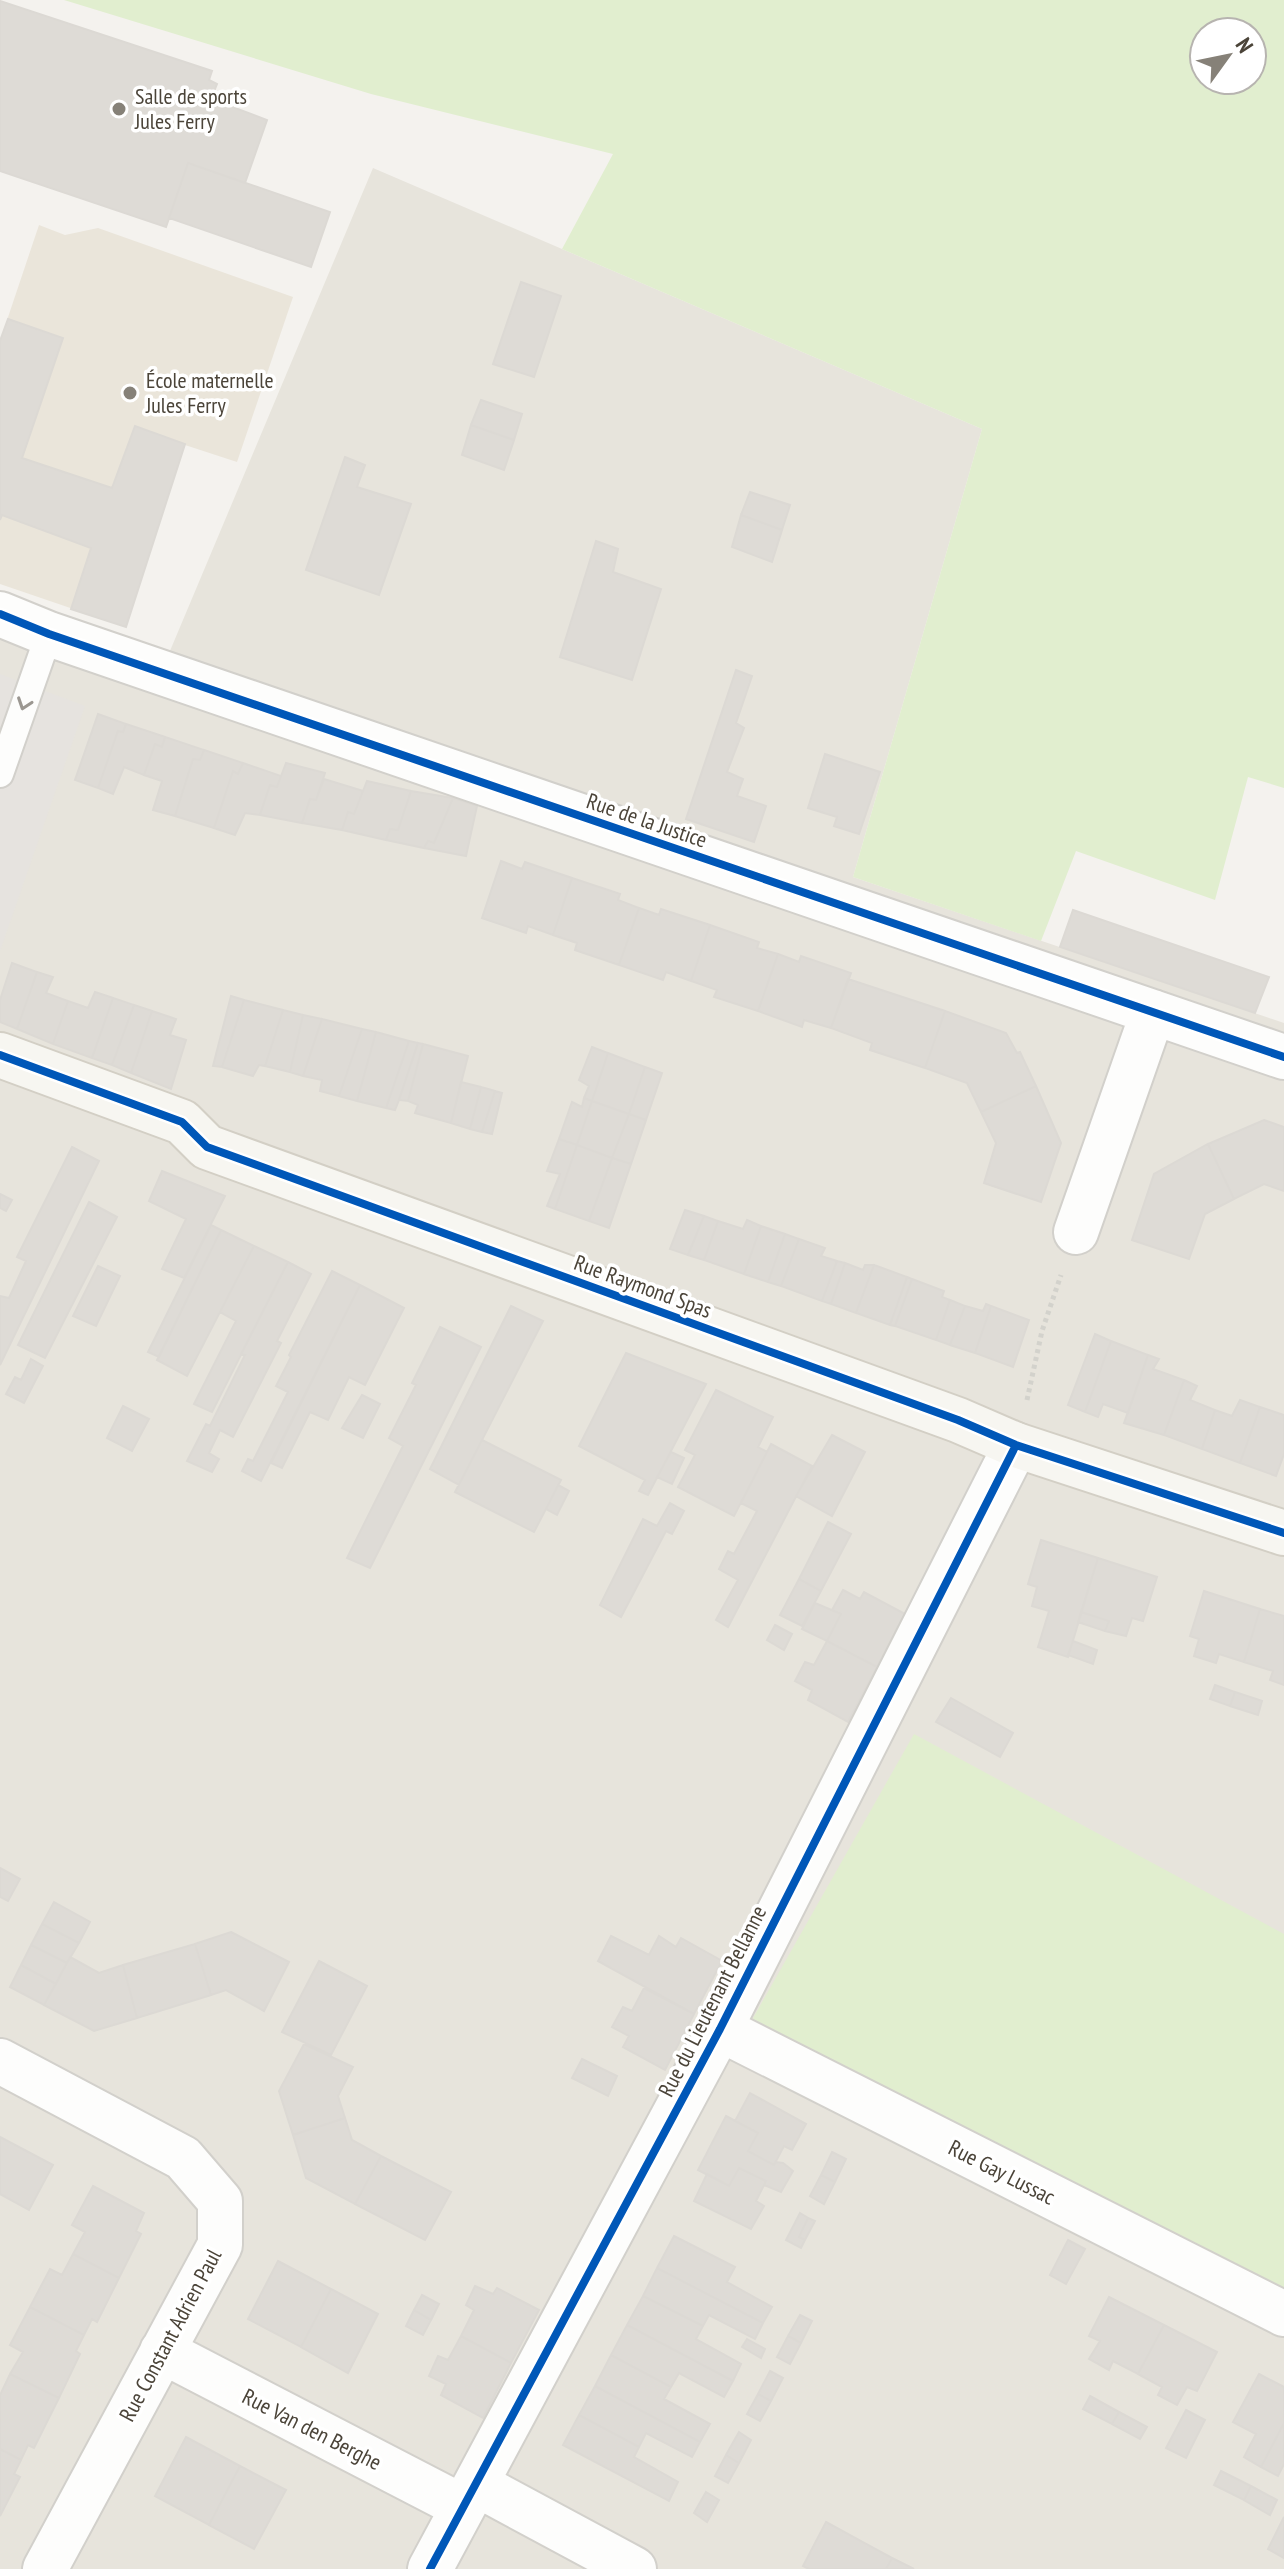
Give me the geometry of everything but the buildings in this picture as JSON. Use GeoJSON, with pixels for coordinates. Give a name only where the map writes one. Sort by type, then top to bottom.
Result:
{"type":"FeatureCollection","features":[{"type":"Feature","properties":{"kind":"street","name":"Rue de la Justice"},"geometry":{"type":"LineString","coordinates":[[0,614],[49,634],[1284,1057]]}},
{"type":"Feature","properties":{"kind":"street"},"geometry":{"type":"LineString","coordinates":[[1076,1232],[1153,1012]]}},
{"type":"Feature","properties":{"kind":"street","name":"Rue Raymond Spas"},"geometry":{"type":"LineString","coordinates":[[0,1055],[182,1122],[207,1147],[958,1420],[1016,1445],[1284,1533]]}},
{"type":"Feature","properties":{"kind":"street","name":"Rue Raymond Spas"},"geometry":{"type":"LineString","coordinates":[[0,1086],[175,1151],[207,1147]]}},
{"type":"Feature","properties":{"kind":"street","name":"Rue du Lieutenant Bellanne"},"geometry":{"type":"LineString","coordinates":[[430,2569],[720,2029],[1016,1445]]}},
{"type":"Feature","properties":{"kind":"street","name":"Rue Gay Lussac"},"geometry":{"type":"LineString","coordinates":[[720,2029],[1284,2314]]}},
{"type":"Feature","properties":{"kind":"street","name":"Rue Constant Adrien Paul"},"geometry":{"type":"LineString","coordinates":[[0,2061],[183,2158],[220,2201],[220,2245],[45,2569]]}},
{"type":"Feature","properties":{"kind":"street","name":"Rue Van den Berghe"},"geometry":{"type":"LineString","coordinates":[[162,2351],[469,2496],[634,2569]]}},
{"type":"Feature","properties":{"kind":"lane"},"geometry":{"type":"LineString","coordinates":[[0,774],[49,634]]}},
{"type":"Feature","properties":{"kind":"path"},"geometry":{"type":"LineString","coordinates":[[1016,1445],[1042,1331],[1076,1232]]}},
{"type":"Feature","properties":{"kind":"shaded area"},"geometry":{"type":"Polygon","coordinates":[[[373,168],[982,429],[853,877],[1284,1023],[1284,2569],[0,2569],[0,599],[167,658],[373,168]]]}},
{"type":"Feature","properties":{"kind":"shaded area","name":"École maternelle Jules Ferry"},"geometry":{"type":"Polygon","coordinates":[[[39,225],[65,235],[98,228],[293,297],[237,462],[185,445],[126,627],[0,584],[0,341],[39,225]]]}},
{"type":"Feature","properties":{"kind":"shaded area"},"geometry":{"type":"Polygon","coordinates":[[[0,674],[85,706],[0,951],[0,674]]]}},
{"type":"Feature","properties":{"kind":"green space"},"geometry":{"type":"Polygon","coordinates":[[[64,0],[1284,0],[1284,788],[1248,777],[1215,900],[1076,851],[1041,941],[853,877],[982,429],[562,249],[613,154],[371,94],[64,0]]]}},
{"type":"Feature","properties":{"kind":"green space"},"geometry":{"type":"Polygon","coordinates":[[[914,1734],[1284,1934],[1284,2294],[752,2020],[914,1734]]]}},
{"type":"Feature","properties":{"kind":"cycle path"},"geometry":{"type":"LineString","coordinates":[[0,614],[49,634],[1284,1057]]}},
{"type":"Feature","properties":{"kind":"cycle path"},"geometry":{"type":"LineString","coordinates":[[0,1055],[182,1122],[207,1147],[958,1420],[1016,1445],[1284,1533]]}},
{"type":"Feature","properties":{"kind":"cycle path"},"geometry":{"type":"LineString","coordinates":[[430,2569],[720,2029],[1016,1445]]}},
{"type":"Feature","properties":{"kind":"place","name":"Salle de sports Jules Ferry"},"geometry":{"type":"Point","coordinates":[119,109]}},
{"type":"Feature","properties":{"kind":"place","name":"École maternelle Jules Ferry"},"geometry":{"type":"Point","coordinates":[130,393]}}]}
